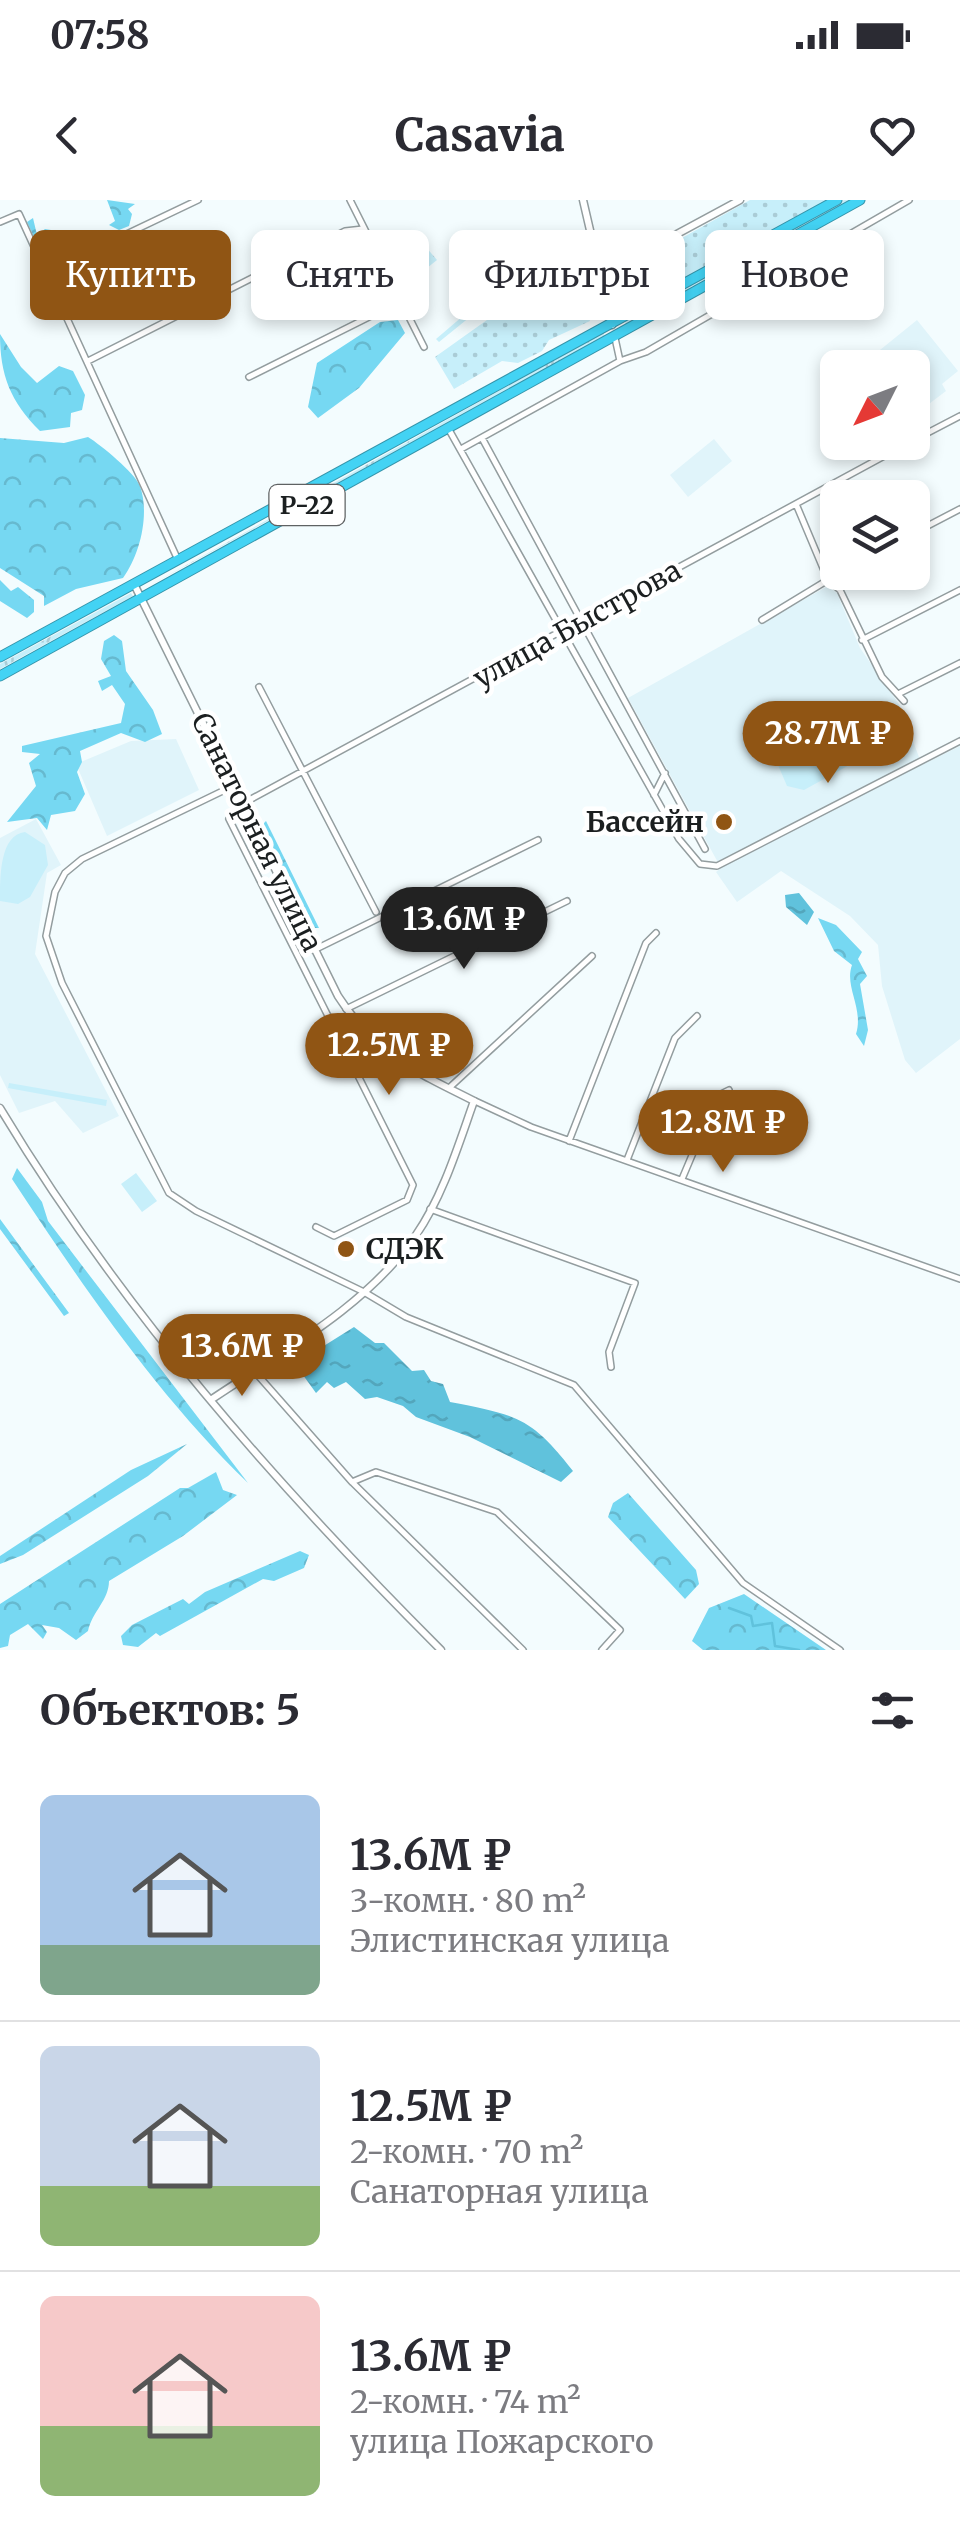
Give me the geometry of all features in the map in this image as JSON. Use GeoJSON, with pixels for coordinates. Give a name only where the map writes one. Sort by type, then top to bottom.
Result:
{"type":"FeatureCollection","features":[{"type":"Feature","properties":{"kind":"highway","name":"Р-22"},"geometry":{"type":"LineString","coordinates":[[0,657],[837,200]]}},
{"type":"Feature","properties":{"kind":"highway","name":"Р-22"},"geometry":{"type":"LineString","coordinates":[[0,676],[860,200]]}},
{"type":"Feature","properties":{"kind":"street"},"geometry":{"type":"LineString","coordinates":[[135,230],[198,200]]}},
{"type":"Feature","properties":{"kind":"street"},"geometry":{"type":"LineString","coordinates":[[88,361],[345,230],[362,229],[350,200]]}},
{"type":"Feature","properties":{"kind":"street"},"geometry":{"type":"LineString","coordinates":[[583,200],[590,230]]}},
{"type":"Feature","properties":{"kind":"street"},"geometry":{"type":"LineString","coordinates":[[684,230],[740,200]]}},
{"type":"Feature","properties":{"kind":"street"},"geometry":{"type":"LineString","coordinates":[[858,230],[910,200]]}},
{"type":"Feature","properties":{"kind":"street"},"geometry":{"type":"LineString","coordinates":[[0,222],[19,214],[30,238]]}},
{"type":"Feature","properties":{"kind":"street"},"geometry":{"type":"LineString","coordinates":[[461,449],[705,317]]}},
{"type":"Feature","properties":{"kind":"street"},"geometry":{"type":"LineString","coordinates":[[69,320],[178,560]]}},
{"type":"Feature","properties":{"kind":"street"},"geometry":{"type":"LineString","coordinates":[[249,377],[363,320]]}},
{"type":"Feature","properties":{"kind":"street"},"geometry":{"type":"LineString","coordinates":[[409,320],[424,348]]}},
{"type":"Feature","properties":{"kind":"street"},"geometry":{"type":"LineString","coordinates":[[611,320],[620,361]]}},
{"type":"Feature","properties":{"kind":"street","name":"улица Быстрова"},"geometry":{"type":"LineString","coordinates":[[930,432],[960,416]]}},
{"type":"Feature","properties":{"kind":"street"},"geometry":{"type":"LineString","coordinates":[[448,428],[686,850],[708,868],[960,741]]}},
{"type":"Feature","properties":{"kind":"street"},"geometry":{"type":"LineString","coordinates":[[482,438],[705,850]]}},
{"type":"Feature","properties":{"kind":"street","name":"улица Быстрова"},"geometry":{"type":"LineString","coordinates":[[244,807],[878,460]]}},
{"type":"Feature","properties":{"kind":"street"},"geometry":{"type":"LineString","coordinates":[[796,504],[820,561]]}},
{"type":"Feature","properties":{"kind":"street"},"geometry":{"type":"LineString","coordinates":[[930,525],[960,509]]}},
{"type":"Feature","properties":{"kind":"street","name":"Санаторная улица"},"geometry":{"type":"LineString","coordinates":[[134,584],[314,950],[346,1008],[392,1060],[474,1101],[569,1140],[960,1279]]}},
{"type":"Feature","properties":{"kind":"street"},"geometry":{"type":"LineString","coordinates":[[762,620],[820,585]]}},
{"type":"Feature","properties":{"kind":"street"},"geometry":{"type":"LineString","coordinates":[[840,590],[882,677],[904,700]]}},
{"type":"Feature","properties":{"kind":"street"},"geometry":{"type":"LineString","coordinates":[[862,640],[960,590]]}},
{"type":"Feature","properties":{"kind":"street"},"geometry":{"type":"LineString","coordinates":[[898,694],[960,662]]}},
{"type":"Feature","properties":{"kind":"street"},"geometry":{"type":"LineString","coordinates":[[259,688],[376,912]]}},
{"type":"Feature","properties":{"kind":"street"},"geometry":{"type":"LineString","coordinates":[[654,795],[665,772]]}},
{"type":"Feature","properties":{"kind":"street"},"geometry":{"type":"LineString","coordinates":[[233,786],[72,866],[57,886],[46,936],[49,954],[172,1196],[406,1317],[574,1385],[744,1583],[840,1650]]}},
{"type":"Feature","properties":{"kind":"street"},"geometry":{"type":"LineString","coordinates":[[244,807],[229,819],[414,1190],[408,1200],[334,1236],[316,1227]]}},
{"type":"Feature","properties":{"kind":"street"},"geometry":{"type":"LineString","coordinates":[[314,950],[538,840]]}},
{"type":"Feature","properties":{"kind":"street"},"geometry":{"type":"LineString","coordinates":[[346,1008],[567,901]]}},
{"type":"Feature","properties":{"kind":"street"},"geometry":{"type":"LineString","coordinates":[[278,914],[293,906]]}},
{"type":"Feature","properties":{"kind":"street"},"geometry":{"type":"LineString","coordinates":[[569,1140],[646,943],[656,933]]}},
{"type":"Feature","properties":{"kind":"street"},"geometry":{"type":"LineString","coordinates":[[449,1088],[592,956]]}},
{"type":"Feature","properties":{"kind":"street"},"geometry":{"type":"LineString","coordinates":[[627,1160],[675,1038],[696,1016]]}},
{"type":"Feature","properties":{"kind":"street"},"geometry":{"type":"LineString","coordinates":[[682,1179],[717,1096],[729,1090]]}},
{"type":"Feature","properties":{"kind":"street"},"geometry":{"type":"LineString","coordinates":[[212,1399],[364,1292],[402,1254],[430,1210],[474,1101]]}},
{"type":"Feature","properties":{"kind":"street"},"geometry":{"type":"LineString","coordinates":[[0,1108],[110,1272],[269,1472],[441,1650]]}},
{"type":"Feature","properties":{"kind":"street"},"geometry":{"type":"LineString","coordinates":[[430,1210],[635,1283],[609,1352],[611,1367]]}},
{"type":"Feature","properties":{"kind":"street"},"geometry":{"type":"LineString","coordinates":[[253,1370],[352,1482],[523,1650]]}},
{"type":"Feature","properties":{"kind":"street"},"geometry":{"type":"LineString","coordinates":[[352,1482],[376,1472],[498,1512],[620,1630],[602,1650]]}},
{"type":"Feature","properties":{"kind":"shaded area"},"geometry":{"type":"Polygon","coordinates":[[[917,320],[958,371],[942,384],[946,391],[930,403],[930,350],[880,350],[917,320]]]}},
{"type":"Feature","properties":{"kind":"shaded area"},"geometry":{"type":"Polygon","coordinates":[[[714,439],[732,461],[688,497],[670,475],[714,439]]]}},
{"type":"Feature","properties":{"kind":"shaded area"},"geometry":{"type":"Polygon","coordinates":[[[821,590],[837,593],[860,648],[899,704],[922,765],[960,746],[960,1039],[916,1073],[905,1060],[882,986],[878,945],[850,916],[781,871],[737,902],[716,872],[721,868],[628,698],[821,590]]]}},
{"type":"Feature","properties":{"kind":"shaded area"},"geometry":{"type":"Polygon","coordinates":[[[176,739],[199,790],[107,836],[76,764],[131,741],[176,739]]]}},
{"type":"Feature","properties":{"kind":"shaded area"},"geometry":{"type":"Polygon","coordinates":[[[36,819],[61,865],[47,873],[35,954],[119,1116],[83,1133],[55,1101],[19,1113],[0,1075],[0,838],[36,819]]]}},
{"type":"Feature","properties":{"kind":"green space"},"geometry":{"type":"Polygon","coordinates":[[[107,200],[135,204],[128,209],[132,214],[129,226],[119,230],[109,225],[115,221],[107,200]]]}},
{"type":"Feature","properties":{"kind":"green space"},"geometry":{"type":"Polygon","coordinates":[[[750,200],[827,200],[773,230],[705,230],[705,267],[685,278],[685,236],[750,200]]]}},
{"type":"Feature","properties":{"kind":"green space"},"geometry":{"type":"Polygon","coordinates":[[[844,200],[852,200],[798,230],[789,230],[844,200]]]}},
{"type":"Feature","properties":{"kind":"green space"},"geometry":{"type":"Polygon","coordinates":[[[429,251],[437,260],[429,266],[429,251]]]}},
{"type":"Feature","properties":{"kind":"green space"},"geometry":{"type":"Polygon","coordinates":[[[705,276],[705,281],[685,292],[685,287],[705,276]]]}},
{"type":"Feature","properties":{"kind":"green space"},"geometry":{"type":"Polygon","coordinates":[[[398,320],[405,333],[359,388],[318,418],[308,407],[317,363],[380,322],[398,320]]]}},
{"type":"Feature","properties":{"kind":"green space"},"geometry":{"type":"Polygon","coordinates":[[[458,320],[466,320],[439,342],[436,339],[458,320]]]}},
{"type":"Feature","properties":{"kind":"green space"},"geometry":{"type":"Polygon","coordinates":[[[487,320],[590,321],[549,340],[542,351],[518,363],[502,361],[454,389],[435,357],[487,320]]]}},
{"type":"Feature","properties":{"kind":"green space"},"geometry":{"type":"Polygon","coordinates":[[[603,333],[606,337],[145,588],[603,333]]]}},
{"type":"Feature","properties":{"kind":"green space"},"geometry":{"type":"Polygon","coordinates":[[[0,334],[21,367],[37,383],[59,366],[73,371],[85,395],[82,410],[71,413],[70,427],[40,431],[21,409],[5,375],[0,334]]]}},
{"type":"Feature","properties":{"kind":"green space"},"geometry":{"type":"Polygon","coordinates":[[[88,437],[125,467],[140,486],[144,509],[138,546],[123,578],[76,589],[44,606],[44,596],[0,568],[0,438],[64,443],[88,437]]]}},
{"type":"Feature","properties":{"kind":"green space"},"geometry":{"type":"Polygon","coordinates":[[[0,580],[11,591],[18,587],[34,600],[34,612],[27,618],[0,601],[0,580]]]}},
{"type":"Feature","properties":{"kind":"green space"},"geometry":{"type":"Polygon","coordinates":[[[131,593],[133,596],[0,669],[0,664],[131,593]]]}},
{"type":"Feature","properties":{"kind":"green space"},"geometry":{"type":"Polygon","coordinates":[[[114,635],[122,641],[126,671],[153,710],[162,734],[145,742],[121,733],[80,751],[82,762],[77,772],[85,794],[75,811],[51,815],[47,830],[37,818],[7,822],[36,786],[29,763],[40,754],[22,752],[22,746],[121,723],[125,704],[112,685],[102,691],[98,681],[111,676],[101,659],[104,641],[114,635]]]}},
{"type":"Feature","properties":{"kind":"green space"},"geometry":{"type":"Polygon","coordinates":[[[864,715],[880,730],[873,752],[804,790],[787,786],[778,765],[783,756],[829,725],[864,715]]]}},
{"type":"Feature","properties":{"kind":"green space"},"geometry":{"type":"Polygon","coordinates":[[[266,821],[319,928],[312,928],[261,826],[266,821]]]}},
{"type":"Feature","properties":{"kind":"green space"},"geometry":{"type":"Polygon","coordinates":[[[25,832],[45,845],[48,865],[30,897],[18,904],[0,901],[6,848],[25,832]]]}},
{"type":"Feature","properties":{"kind":"green space"},"geometry":{"type":"Polygon","coordinates":[[[818,918],[836,925],[862,952],[858,959],[867,976],[860,984],[868,1030],[864,1046],[856,1034],[858,1015],[850,981],[852,965],[834,951],[818,918]]]}},
{"type":"Feature","properties":{"kind":"green space"},"geometry":{"type":"Polygon","coordinates":[[[9,1083],[107,1100],[106,1106],[8,1088],[9,1083]]]}},
{"type":"Feature","properties":{"kind":"green space"},"geometry":{"type":"Polygon","coordinates":[[[17,1168],[42,1202],[48,1221],[248,1483],[182,1413],[122,1337],[12,1179],[17,1168]]]}},
{"type":"Feature","properties":{"kind":"green space"},"geometry":{"type":"Polygon","coordinates":[[[136,1173],[157,1201],[142,1212],[121,1184],[136,1173]]]}},
{"type":"Feature","properties":{"kind":"green space"},"geometry":{"type":"Polygon","coordinates":[[[0,1219],[69,1313],[64,1316],[0,1229],[0,1219]]]}},
{"type":"Feature","properties":{"kind":"green space"},"geometry":{"type":"Polygon","coordinates":[[[187,1444],[148,1476],[23,1555],[0,1564],[0,1556],[131,1470],[187,1444]]]}},
{"type":"Feature","properties":{"kind":"green space"},"geometry":{"type":"Polygon","coordinates":[[[216,1472],[223,1490],[237,1495],[183,1536],[109,1581],[88,1631],[76,1640],[59,1628],[42,1625],[47,1632],[43,1639],[28,1624],[10,1635],[8,1646],[0,1648],[0,1604],[180,1488],[188,1488],[216,1472]]]}},
{"type":"Feature","properties":{"kind":"green space"},"geometry":{"type":"Polygon","coordinates":[[[628,1493],[696,1570],[699,1584],[685,1599],[608,1517],[613,1503],[628,1493]]]}},
{"type":"Feature","properties":{"kind":"green space"},"geometry":{"type":"Polygon","coordinates":[[[300,1551],[309,1555],[304,1568],[274,1581],[263,1579],[160,1636],[156,1633],[138,1647],[123,1645],[121,1636],[132,1625],[183,1599],[189,1604],[205,1592],[300,1551]]]}},
{"type":"Feature","properties":{"kind":"green space"},"geometry":{"type":"Polygon","coordinates":[[[744,1594],[826,1650],[703,1650],[692,1641],[709,1608],[744,1594]]]}},
{"type":"Feature","properties":{"kind":"water"},"geometry":{"type":"Polygon","coordinates":[[[799,893],[814,912],[807,925],[786,907],[785,895],[799,893]]]}},
{"type":"Feature","properties":{"kind":"water"},"geometry":{"type":"Polygon","coordinates":[[[354,1327],[375,1343],[384,1343],[412,1371],[424,1370],[431,1381],[443,1384],[450,1402],[521,1421],[545,1439],[573,1471],[561,1482],[470,1437],[416,1417],[403,1406],[377,1397],[365,1399],[346,1382],[334,1388],[327,1382],[316,1393],[295,1364],[354,1327]]]}},
{"type":"Feature","properties":{"kind":"waterway"},"geometry":{"type":"LineString","coordinates":[[729,1608],[751,1616],[753,1626],[772,1623],[775,1646],[799,1650]]}},
{"type":"Feature","properties":{"kind":"place","name":"Бассейн"},"geometry":{"type":"Point","coordinates":[724,822]}},
{"type":"Feature","properties":{"kind":"place","name":"СДЭК"},"geometry":{"type":"Point","coordinates":[346,1249]}}]}
